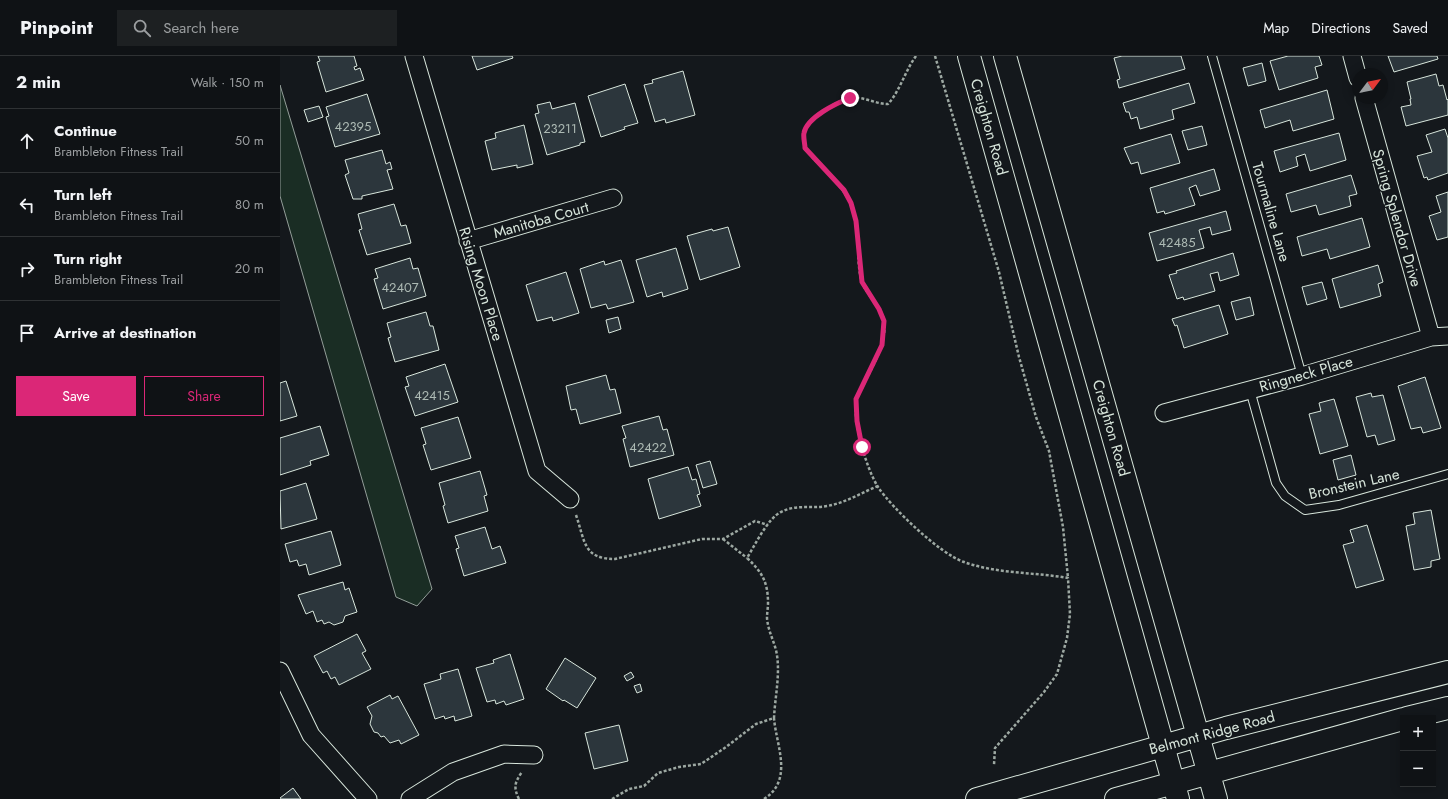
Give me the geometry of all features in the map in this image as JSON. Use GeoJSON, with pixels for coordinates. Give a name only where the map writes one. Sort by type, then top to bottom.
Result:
{"type":"FeatureCollection","features":[{"type":"Feature","properties":{"kind":"street","name":"Rising Moon Place"},"geometry":{"type":"LineString","coordinates":[[414,56],[537,471],[570,499]]}},
{"type":"Feature","properties":{"kind":"street","name":"Creighton Road"},"geometry":{"type":"LineString","coordinates":[[969,56],[1065,402],[1176,791]]}},
{"type":"Feature","properties":{"kind":"street","name":"Creighton Road"},"geometry":{"type":"LineString","coordinates":[[1005,56],[1200,736],[1216,799]]}},
{"type":"Feature","properties":{"kind":"street"},"geometry":{"type":"LineString","coordinates":[[1352,56],[1355,68]]}},
{"type":"Feature","properties":{"kind":"street","name":"Spring Splendor Drive"},"geometry":{"type":"LineString","coordinates":[[1366,104],[1431,337]]}},
{"type":"Feature","properties":{"kind":"street","name":"Manitoba Court"},"geometry":{"type":"LineString","coordinates":[[468,241],[613,198]]}},
{"type":"Feature","properties":{"kind":"street","name":"Ringneck Place"},"geometry":{"type":"LineString","coordinates":[[1164,414],[1302,376],[1431,337],[1448,336]]}},
{"type":"Feature","properties":{"kind":"street"},"geometry":{"type":"LineString","coordinates":[[280,671],[311,735],[368,799]]}},
{"type":"Feature","properties":{"kind":"street","name":"Belmont Ridge Road"},"geometry":{"type":"LineString","coordinates":[[978,799],[1200,736],[1448,672]]}},
{"type":"Feature","properties":{"kind":"street"},"geometry":{"type":"LineString","coordinates":[[1419,715],[1448,708]]}},
{"type":"Feature","properties":{"kind":"street"},"geometry":{"type":"LineString","coordinates":[[1116,799],[1176,791],[1209,772],[1400,720]]}},
{"type":"Feature","properties":{"kind":"street"},"geometry":{"type":"LineString","coordinates":[[410,799],[453,772],[504,754],[534,755]]}},
{"type":"Feature","properties":{"kind":"lane","name":"Tourmaline Lane"},"geometry":{"type":"LineString","coordinates":[[1212,56],[1302,376]]}},
{"type":"Feature","properties":{"kind":"lane","name":"Bronstein Lane"},"geometry":{"type":"LineString","coordinates":[[1250,390],[1276,483],[1285,496],[1305,510],[1339,505],[1448,474]]}},
{"type":"Feature","properties":{"kind":"path"},"geometry":{"type":"LineString","coordinates":[[916,56],[908,68],[894,97],[888,104],[878,104],[862,99],[850,98],[824,111],[810,121],[804,132],[805,148],[844,190],[851,203],[856,221],[862,282],[879,309],[884,321],[882,345],[856,399],[857,421],[862,447],[878,486],[891,503],[932,542],[962,562],[988,569],[1039,573],[1068,578]]}},
{"type":"Feature","properties":{"kind":"path"},"geometry":{"type":"LineString","coordinates":[[935,56],[998,272],[1019,357],[1036,417],[1049,451],[1063,527],[1068,578],[1070,614],[1067,638],[1057,674],[1044,692],[996,748],[994,765]]}},
{"type":"Feature","properties":{"kind":"path"},"geometry":{"type":"LineString","coordinates":[[747,558],[768,525],[780,512],[793,507],[825,507],[838,504],[878,486]]}},
{"type":"Feature","properties":{"kind":"path"},"geometry":{"type":"LineString","coordinates":[[570,499],[589,551],[597,558],[615,559],[702,539],[723,539],[755,521],[768,525]]}},
{"type":"Feature","properties":{"kind":"path"},"geometry":{"type":"LineString","coordinates":[[723,539],[747,558],[759,570],[766,582],[768,603],[767,618],[770,634],[776,651],[778,675],[774,718],[775,735],[780,747],[781,774],[778,786],[764,799]]}},
{"type":"Feature","properties":{"kind":"path"},"geometry":{"type":"LineString","coordinates":[[612,799],[629,789],[644,786],[658,773],[679,767],[701,764],[756,724],[774,718]]}},
{"type":"Feature","properties":{"kind":"path"},"geometry":{"type":"LineString","coordinates":[[519,799],[515,792],[515,782],[534,755]]}},
{"type":"Feature","properties":{"kind":"green space"},"geometry":{"type":"Polygon","coordinates":[[[280,85],[432,589],[417,606],[396,597],[280,196],[280,85]]]}},
{"type":"Feature","properties":{"kind":"building"},"geometry":{"type":"Polygon","coordinates":[[[318,56],[354,56],[357,66],[354,67],[355,70],[360,68],[364,80],[326,92],[317,62],[320,61],[318,56]]]}},
{"type":"Feature","properties":{"kind":"building"},"geometry":{"type":"Polygon","coordinates":[[[472,56],[512,56],[513,58],[477,70],[472,56]]]}},
{"type":"Feature","properties":{"kind":"building"},"geometry":{"type":"Polygon","coordinates":[[[1122,56],[1181,56],[1185,69],[1119,88],[1117,80],[1120,79],[1114,58],[1122,56]]]}},
{"type":"Feature","properties":{"kind":"building"},"geometry":{"type":"Polygon","coordinates":[[[1288,56],[1319,56],[1322,65],[1315,67],[1318,78],[1279,90],[1270,61],[1288,56]]]}},
{"type":"Feature","properties":{"kind":"building"},"geometry":{"type":"Polygon","coordinates":[[[1388,56],[1437,56],[1438,59],[1394,72],[1388,56]]]}},
{"type":"Feature","properties":{"kind":"building"},"geometry":{"type":"Polygon","coordinates":[[[1262,63],[1266,81],[1248,86],[1243,68],[1262,63]]]}},
{"type":"Feature","properties":{"kind":"building"},"geometry":{"type":"Polygon","coordinates":[[[683,71],[695,115],[666,123],[665,119],[655,122],[644,85],[653,83],[652,80],[683,71]]]}},
{"type":"Feature","properties":{"kind":"building"},"geometry":{"type":"Polygon","coordinates":[[[1436,74],[1439,86],[1443,85],[1447,100],[1448,99],[1448,115],[1406,126],[1401,107],[1411,105],[1407,82],[1436,74]]]}},
{"type":"Feature","properties":{"kind":"building"},"geometry":{"type":"Polygon","coordinates":[[[1189,83],[1195,103],[1172,110],[1174,119],[1140,129],[1137,117],[1131,119],[1129,112],[1126,112],[1123,103],[1189,83]]]}},
{"type":"Feature","properties":{"kind":"building"},"geometry":{"type":"Polygon","coordinates":[[[625,84],[638,123],[624,127],[625,129],[601,137],[588,96],[625,84]]]}},
{"type":"Feature","properties":{"kind":"building"},"geometry":{"type":"Polygon","coordinates":[[[1327,90],[1334,119],[1293,131],[1290,120],[1265,128],[1260,110],[1327,90]]]}},
{"type":"Feature","properties":{"kind":"building"},"geometry":{"type":"Polygon","coordinates":[[[367,94],[380,134],[335,147],[326,117],[329,116],[326,107],[367,94]]]}},
{"type":"Feature","properties":{"kind":"building"},"geometry":{"type":"Polygon","coordinates":[[[550,102],[552,109],[575,103],[585,142],[580,143],[580,145],[547,155],[535,114],[539,113],[537,105],[550,102]]]}},
{"type":"Feature","properties":{"kind":"building"},"geometry":{"type":"Polygon","coordinates":[[[319,106],[323,117],[308,122],[304,110],[319,106]]]}},
{"type":"Feature","properties":{"kind":"building"},"geometry":{"type":"Polygon","coordinates":[[[524,125],[533,164],[517,168],[517,165],[492,170],[485,141],[496,138],[495,133],[524,125]]]}},
{"type":"Feature","properties":{"kind":"building"},"geometry":{"type":"Polygon","coordinates":[[[1202,126],[1207,145],[1188,150],[1182,131],[1202,126]]]}},
{"type":"Feature","properties":{"kind":"building"},"geometry":{"type":"Polygon","coordinates":[[[1445,129],[1448,138],[1448,173],[1428,180],[1427,177],[1424,178],[1417,156],[1432,152],[1426,135],[1445,129]]]}},
{"type":"Feature","properties":{"kind":"building"},"geometry":{"type":"Polygon","coordinates":[[[1339,133],[1346,160],[1310,171],[1305,154],[1296,157],[1298,166],[1280,172],[1274,151],[1339,133]]]}},
{"type":"Feature","properties":{"kind":"building"},"geometry":{"type":"Polygon","coordinates":[[[1171,134],[1180,163],[1141,174],[1138,162],[1131,164],[1124,148],[1171,134]]]}},
{"type":"Feature","properties":{"kind":"building"},"geometry":{"type":"Polygon","coordinates":[[[382,150],[386,164],[390,162],[392,169],[387,170],[393,189],[362,196],[362,199],[353,199],[345,175],[349,173],[345,160],[382,150]]]}},
{"type":"Feature","properties":{"kind":"building"},"geometry":{"type":"Polygon","coordinates":[[[1214,169],[1220,190],[1200,196],[1196,185],[1189,188],[1195,205],[1165,214],[1164,211],[1157,213],[1150,188],[1214,169]]]}},
{"type":"Feature","properties":{"kind":"building"},"geometry":{"type":"Polygon","coordinates":[[[1351,175],[1357,194],[1349,196],[1351,206],[1319,215],[1316,205],[1291,212],[1286,194],[1351,175]]]}},
{"type":"Feature","properties":{"kind":"building"},"geometry":{"type":"Polygon","coordinates":[[[1448,192],[1448,237],[1437,240],[1429,216],[1441,212],[1436,196],[1448,192]]]}},
{"type":"Feature","properties":{"kind":"building"},"geometry":{"type":"Polygon","coordinates":[[[394,204],[401,226],[406,225],[411,243],[367,255],[359,230],[362,229],[358,214],[394,204]]]}},
{"type":"Feature","properties":{"kind":"building"},"geometry":{"type":"Polygon","coordinates":[[[1226,211],[1231,230],[1212,235],[1210,227],[1199,230],[1204,248],[1157,261],[1149,233],[1226,211]]]}},
{"type":"Feature","properties":{"kind":"building"},"geometry":{"type":"Polygon","coordinates":[[[1362,218],[1370,247],[1330,259],[1327,249],[1302,256],[1297,237],[1362,218]]]}},
{"type":"Feature","properties":{"kind":"building"},"geometry":{"type":"Polygon","coordinates":[[[728,227],[740,267],[700,280],[687,236],[712,229],[713,231],[728,227]]]}},
{"type":"Feature","properties":{"kind":"building"},"geometry":{"type":"Polygon","coordinates":[[[676,248],[688,289],[663,297],[662,292],[647,297],[636,260],[676,248]]]}},
{"type":"Feature","properties":{"kind":"building"},"geometry":{"type":"Polygon","coordinates":[[[1233,253],[1239,275],[1220,281],[1218,272],[1210,274],[1215,291],[1184,300],[1183,297],[1177,299],[1169,275],[1177,273],[1176,271],[1233,253]]]}},
{"type":"Feature","properties":{"kind":"building"},"geometry":{"type":"Polygon","coordinates":[[[410,258],[413,269],[418,268],[426,296],[383,309],[374,279],[378,278],[375,269],[410,258]]]}},
{"type":"Feature","properties":{"kind":"building"},"geometry":{"type":"Polygon","coordinates":[[[621,260],[634,302],[608,309],[606,304],[591,308],[580,269],[604,261],[605,265],[621,260]]]}},
{"type":"Feature","properties":{"kind":"building"},"geometry":{"type":"Polygon","coordinates":[[[1378,265],[1383,282],[1378,284],[1381,296],[1340,308],[1332,279],[1378,265]]]}},
{"type":"Feature","properties":{"kind":"building"},"geometry":{"type":"Polygon","coordinates":[[[566,272],[579,313],[553,321],[552,317],[537,321],[526,285],[566,272]]]}},
{"type":"Feature","properties":{"kind":"building"},"geometry":{"type":"Polygon","coordinates":[[[1322,282],[1327,299],[1307,305],[1302,287],[1322,282]]]}},
{"type":"Feature","properties":{"kind":"building"},"geometry":{"type":"Polygon","coordinates":[[[1250,297],[1254,315],[1236,320],[1231,302],[1250,297]]]}},
{"type":"Feature","properties":{"kind":"building"},"geometry":{"type":"Polygon","coordinates":[[[1219,305],[1228,334],[1184,348],[1177,325],[1175,326],[1172,319],[1219,305]]]}},
{"type":"Feature","properties":{"kind":"building"},"geometry":{"type":"Polygon","coordinates":[[[426,312],[430,326],[433,326],[439,350],[395,362],[388,338],[391,337],[387,323],[426,312]]]}},
{"type":"Feature","properties":{"kind":"building"},"geometry":{"type":"Polygon","coordinates":[[[618,317],[621,329],[609,333],[606,320],[618,317]]]}},
{"type":"Feature","properties":{"kind":"building"},"geometry":{"type":"Polygon","coordinates":[[[445,364],[458,402],[415,416],[405,387],[409,386],[406,377],[445,364]]]}},
{"type":"Feature","properties":{"kind":"building"},"geometry":{"type":"Polygon","coordinates":[[[606,375],[610,390],[615,389],[621,413],[580,424],[576,409],[571,410],[566,386],[606,375]]]}},
{"type":"Feature","properties":{"kind":"building"},"geometry":{"type":"Polygon","coordinates":[[[1425,377],[1441,428],[1423,433],[1421,427],[1411,429],[1398,386],[1425,377]]]}},
{"type":"Feature","properties":{"kind":"building"},"geometry":{"type":"Polygon","coordinates":[[[286,381],[297,416],[280,421],[280,383],[286,381]]]}},
{"type":"Feature","properties":{"kind":"building"},"geometry":{"type":"Polygon","coordinates":[[[1371,393],[1372,397],[1383,395],[1395,440],[1378,445],[1375,435],[1367,437],[1356,397],[1371,393]]]}},
{"type":"Feature","properties":{"kind":"building"},"geometry":{"type":"Polygon","coordinates":[[[1334,399],[1348,446],[1320,454],[1309,414],[1321,411],[1319,403],[1334,399]]]}},
{"type":"Feature","properties":{"kind":"building"},"geometry":{"type":"Polygon","coordinates":[[[659,416],[663,430],[667,429],[674,455],[630,467],[623,439],[626,438],[622,426],[659,416]]]}},
{"type":"Feature","properties":{"kind":"building"},"geometry":{"type":"Polygon","coordinates":[[[458,417],[471,458],[431,470],[423,445],[426,444],[421,428],[458,417]]]}},
{"type":"Feature","properties":{"kind":"building"},"geometry":{"type":"Polygon","coordinates":[[[320,426],[329,455],[310,461],[311,465],[280,475],[280,438],[320,426]]]}},
{"type":"Feature","properties":{"kind":"building"},"geometry":{"type":"Polygon","coordinates":[[[1351,455],[1356,475],[1338,480],[1333,460],[1351,455]]]}},
{"type":"Feature","properties":{"kind":"building"},"geometry":{"type":"Polygon","coordinates":[[[710,461],[717,484],[703,488],[696,465],[710,461]]]}},
{"type":"Feature","properties":{"kind":"building"},"geometry":{"type":"Polygon","coordinates":[[[688,467],[692,480],[696,479],[700,494],[697,495],[701,506],[659,519],[648,479],[688,467]]]}},
{"type":"Feature","properties":{"kind":"building"},"geometry":{"type":"Polygon","coordinates":[[[480,471],[487,495],[484,496],[488,511],[448,523],[439,483],[480,471]]]}},
{"type":"Feature","properties":{"kind":"building"},"geometry":{"type":"Polygon","coordinates":[[[306,483],[317,519],[281,529],[280,491],[306,483]]]}},
{"type":"Feature","properties":{"kind":"building"},"geometry":{"type":"Polygon","coordinates":[[[1431,510],[1440,559],[1431,561],[1431,567],[1414,570],[1406,526],[1415,524],[1413,513],[1431,510]]]}},
{"type":"Feature","properties":{"kind":"building"},"geometry":{"type":"Polygon","coordinates":[[[1367,525],[1384,580],[1356,588],[1343,545],[1354,542],[1350,530],[1367,525]]]}},
{"type":"Feature","properties":{"kind":"building"},"geometry":{"type":"Polygon","coordinates":[[[485,527],[492,549],[500,546],[506,563],[464,576],[456,549],[459,548],[455,536],[485,527]]]}},
{"type":"Feature","properties":{"kind":"building"},"geometry":{"type":"Polygon","coordinates":[[[331,531],[341,565],[309,575],[306,564],[299,566],[297,560],[290,562],[285,544],[331,531]]]}},
{"type":"Feature","properties":{"kind":"building"},"geometry":{"type":"Polygon","coordinates":[[[343,582],[345,590],[349,588],[357,612],[345,616],[343,622],[334,625],[329,622],[324,624],[322,620],[317,622],[313,611],[306,614],[298,595],[343,582]]]}},
{"type":"Feature","properties":{"kind":"building"},"geometry":{"type":"Polygon","coordinates":[[[357,634],[366,651],[362,653],[371,669],[339,685],[335,677],[331,679],[327,671],[323,673],[314,656],[357,634]]]}},
{"type":"Feature","properties":{"kind":"building"},"geometry":{"type":"Polygon","coordinates":[[[510,654],[524,699],[506,705],[504,701],[496,704],[495,700],[487,702],[476,668],[494,663],[493,660],[510,654]]]}},
{"type":"Feature","properties":{"kind":"building"},"geometry":{"type":"Polygon","coordinates":[[[565,658],[596,678],[577,708],[564,700],[563,701],[546,689],[565,658]]]}},
{"type":"Feature","properties":{"kind":"building"},"geometry":{"type":"Polygon","coordinates":[[[458,669],[472,716],[455,721],[454,716],[445,719],[444,716],[435,719],[424,684],[441,679],[440,674],[458,669]]]}},
{"type":"Feature","properties":{"kind":"building"},"geometry":{"type":"Polygon","coordinates":[[[631,672],[634,677],[627,681],[624,676],[631,672]]]}},
{"type":"Feature","properties":{"kind":"building"},"geometry":{"type":"Polygon","coordinates":[[[640,684],[642,691],[637,693],[634,686],[640,684]]]}},
{"type":"Feature","properties":{"kind":"building"},"geometry":{"type":"Polygon","coordinates":[[[390,695],[392,699],[398,696],[419,735],[401,744],[399,740],[390,743],[384,736],[381,737],[378,733],[374,732],[370,724],[372,716],[367,707],[390,695]]]}},
{"type":"Feature","properties":{"kind":"building"},"geometry":{"type":"Polygon","coordinates":[[[619,725],[628,761],[594,769],[585,733],[619,725]]]}},
{"type":"Feature","properties":{"kind":"building"},"geometry":{"type":"Polygon","coordinates":[[[293,788],[301,799],[280,799],[280,798],[293,788]]]}},
{"type":"Feature","properties":{"kind":"route"},"geometry":{"type":"LineString","coordinates":[[850,98],[841,101],[810,121],[804,132],[805,148],[818,164],[832,176],[844,190],[851,203],[856,221],[862,282],[879,309],[884,321],[882,345],[856,399],[857,421],[862,447]]}}]}
